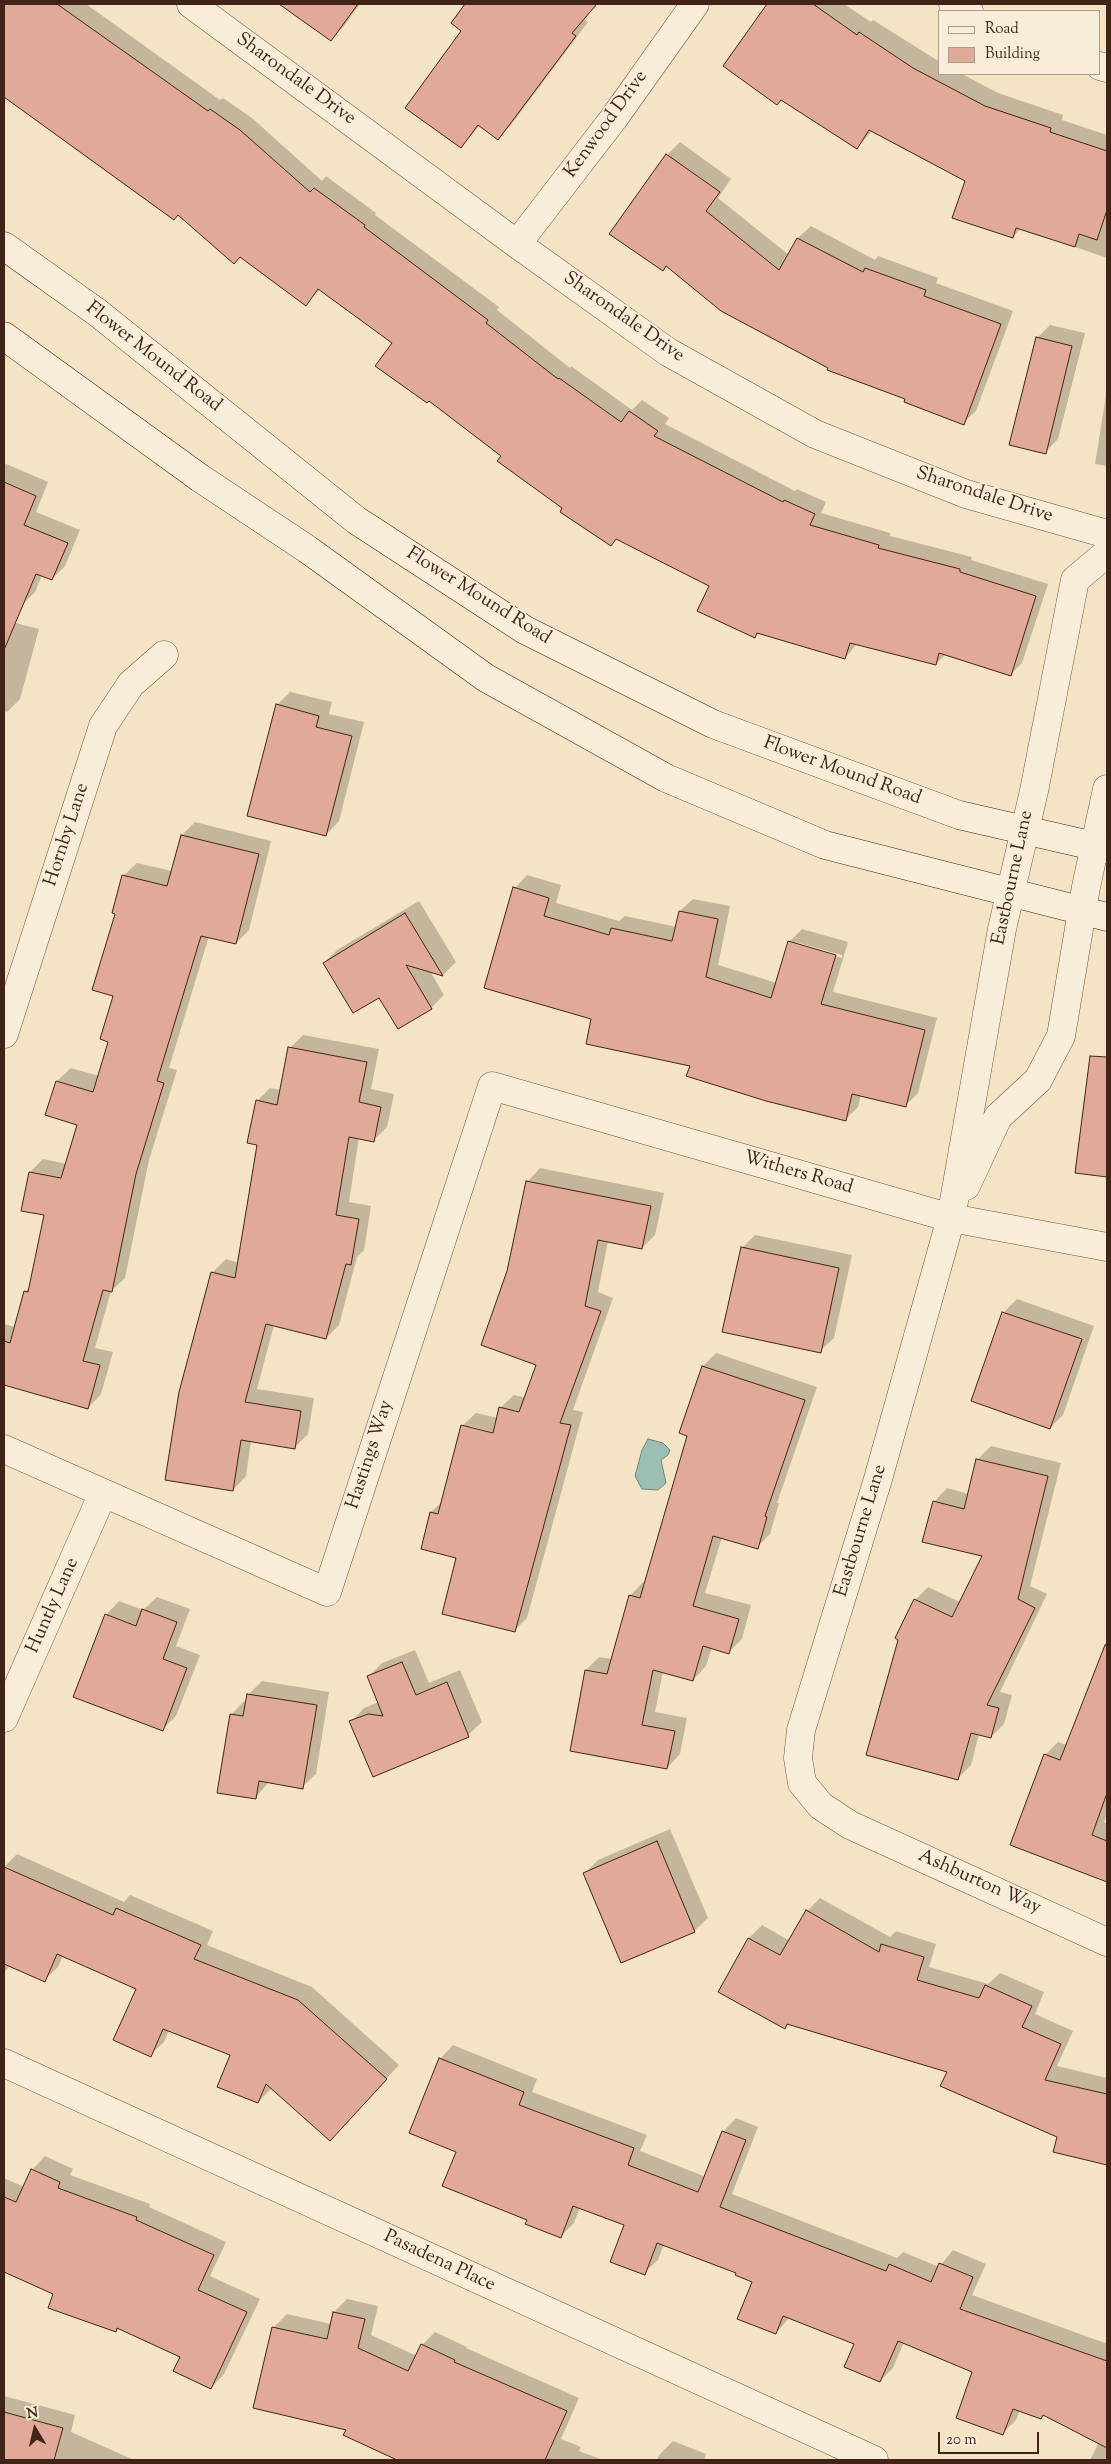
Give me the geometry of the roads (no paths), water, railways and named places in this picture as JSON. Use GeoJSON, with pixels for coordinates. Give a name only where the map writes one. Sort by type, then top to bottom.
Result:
{"type":"FeatureCollection","features":[{"type":"Feature","properties":{"kind":"street","name":"Sharondale Drive"},"geometry":{"type":"LineString","coordinates":[[190,4],[517,244],[668,352],[815,434],[966,494],[1107,534]]}},
{"type":"Feature","properties":{"kind":"street","name":"Kenwood Drive"},"geometry":{"type":"LineString","coordinates":[[517,244],[614,118],[695,4]]}},
{"type":"Feature","properties":{"kind":"street"},"geometry":{"type":"LineString","coordinates":[[953,4],[967,10]]}},
{"type":"Feature","properties":{"kind":"street","name":"Flower Mound Road"},"geometry":{"type":"LineString","coordinates":[[4,246],[98,313],[356,520],[525,630],[713,724],[959,815],[1102,848]]}},
{"type":"Feature","properties":{"kind":"street"},"geometry":{"type":"LineString","coordinates":[[4,336],[200,478],[307,549],[486,678],[666,778],[816,841],[1095,915]]}},
{"type":"Feature","properties":{"kind":"street","name":"Eastbourne Lane"},"geometry":{"type":"LineString","coordinates":[[850,1824],[821,1806],[802,1783],[798,1758],[801,1730],[878,1480],[951,1218],[1002,929],[1025,829],[1075,580],[1107,553]]}},
{"type":"Feature","properties":{"kind":"street","name":"Hornby Lane"},"geometry":{"type":"LineString","coordinates":[[4,1034],[103,726],[131,684],[164,655]]}},
{"type":"Feature","properties":{"kind":"street","name":"Eastbourne Lane"},"geometry":{"type":"LineString","coordinates":[[951,1218],[998,1117],[1038,1080],[1061,1036],[1095,915],[1107,790]]}},
{"type":"Feature","properties":{"kind":"street","name":"Withers Road"},"geometry":{"type":"LineString","coordinates":[[492,1086],[951,1218],[1107,1247]]}},
{"type":"Feature","properties":{"kind":"street","name":"Hastings Way"},"geometry":{"type":"LineString","coordinates":[[103,1493],[326,1592],[492,1086]]}},
{"type":"Feature","properties":{"kind":"street"},"geometry":{"type":"LineString","coordinates":[[4,1449],[103,1493]]}},
{"type":"Feature","properties":{"kind":"street","name":"Huntly Lane"},"geometry":{"type":"LineString","coordinates":[[4,1718],[103,1493]]}},
{"type":"Feature","properties":{"kind":"street","name":"Ashburton Way"},"geometry":{"type":"LineString","coordinates":[[850,1824],[1107,1942]]}},
{"type":"Feature","properties":{"kind":"street","name":"Pasadena Place"},"geometry":{"type":"LineString","coordinates":[[4,2063],[874,2460]]}},
{"type":"Feature","properties":{"kind":"water"},"geometry":{"type":"Polygon","coordinates":[[[648,1439],[663,1443],[670,1450],[668,1455],[661,1460],[666,1483],[658,1490],[642,1489],[635,1476],[642,1450],[648,1439]]]}}]}
